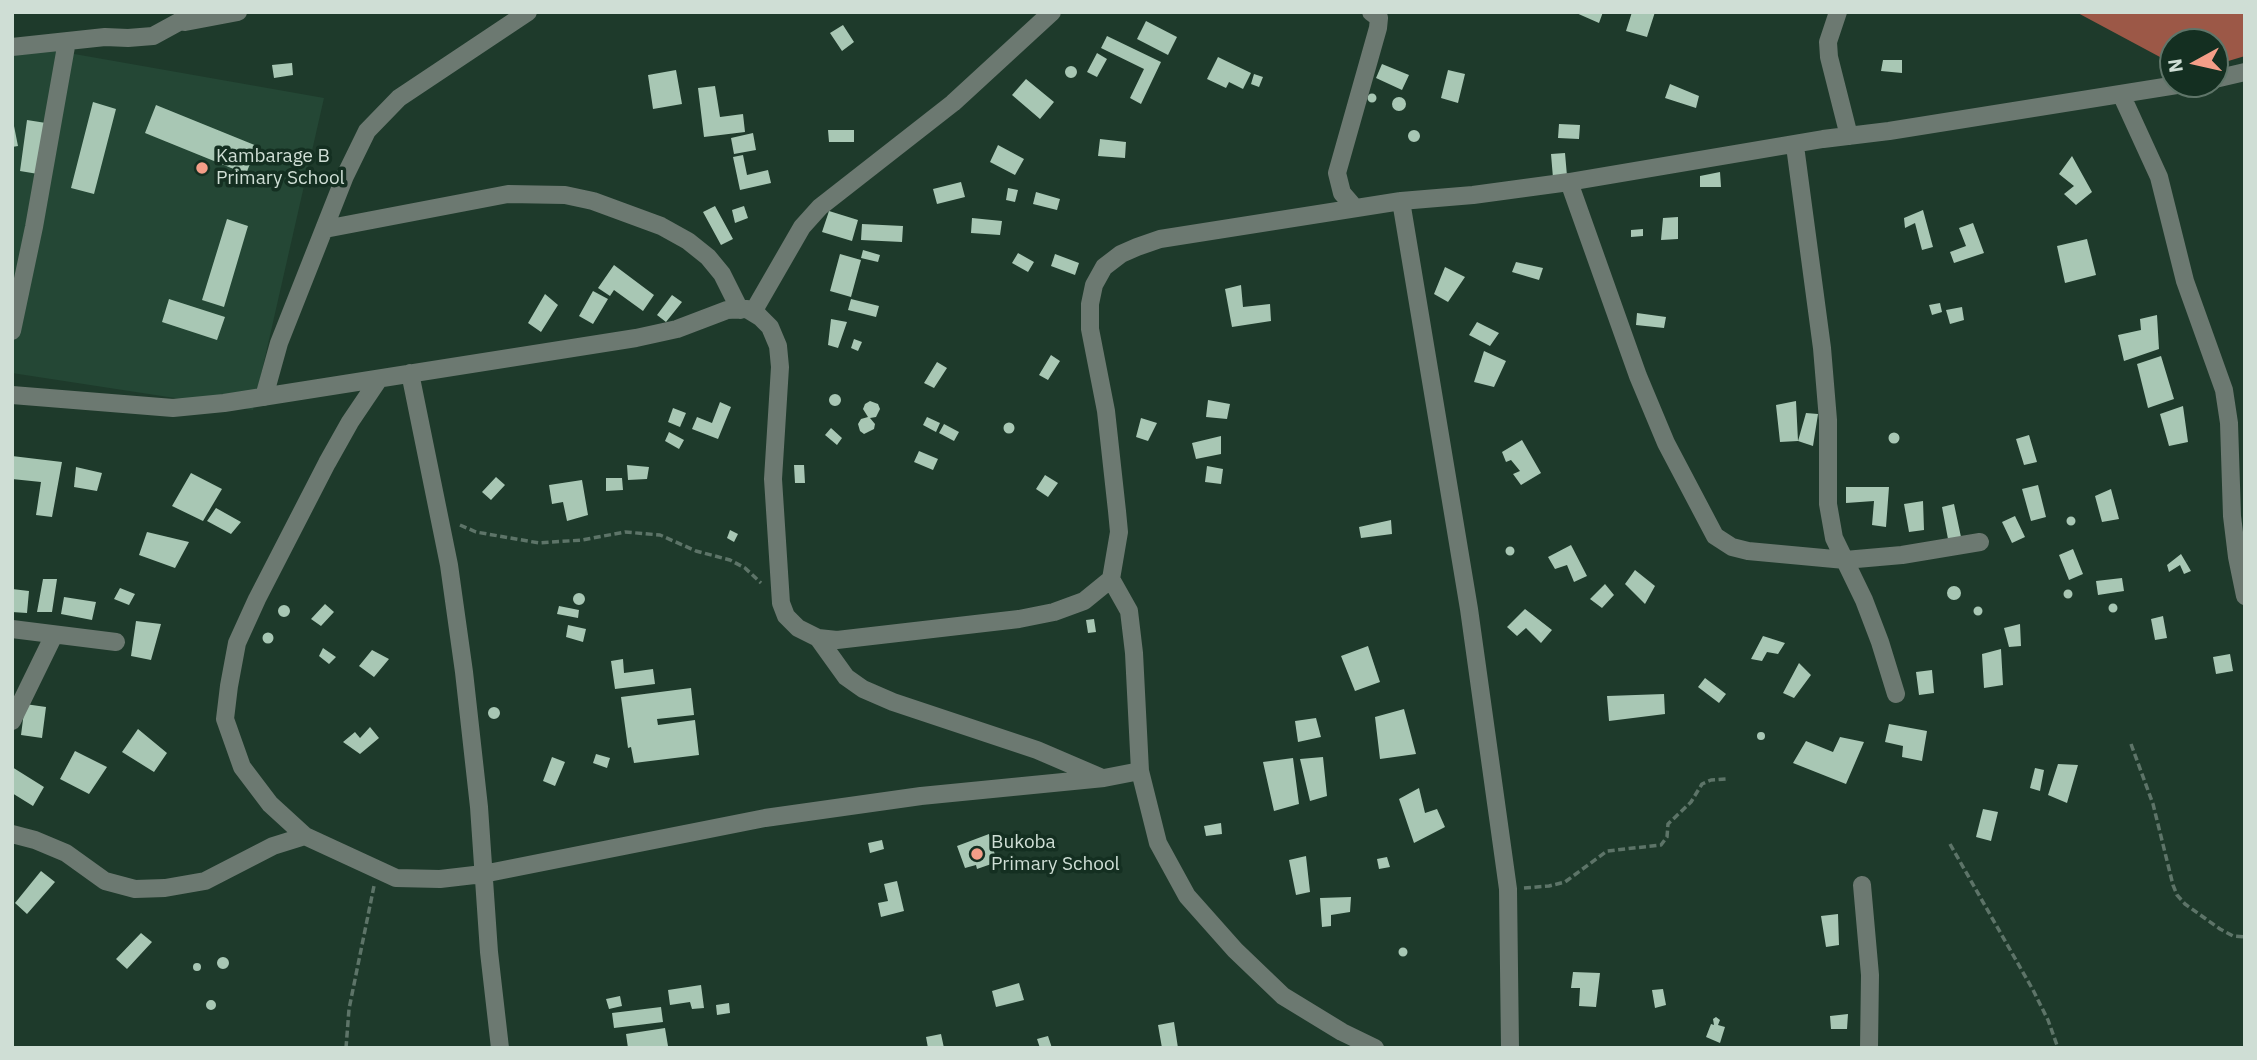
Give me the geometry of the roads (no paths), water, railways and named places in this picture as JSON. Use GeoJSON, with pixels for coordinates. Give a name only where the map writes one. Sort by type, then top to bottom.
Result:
{"type":"FeatureCollection","features":[{"type":"Feature","properties":{"kind":"street"},"geometry":{"type":"LineString","coordinates":[[12,47],[153,36],[197,12]]}},
{"type":"Feature","properties":{"kind":"street"},"geometry":{"type":"LineString","coordinates":[[182,22],[238,12]]}},
{"type":"Feature","properties":{"kind":"street"},"geometry":{"type":"LineString","coordinates":[[264,397],[279,343],[345,176],[367,131],[399,98],[528,12]]}},
{"type":"Feature","properties":{"kind":"street"},"geometry":{"type":"LineString","coordinates":[[746,311],[802,227],[820,206],[953,103],[1052,12]]}},
{"type":"Feature","properties":{"kind":"street"},"geometry":{"type":"LineString","coordinates":[[1355,208],[1342,193],[1337,173],[1378,28],[1379,18],[1371,12]]}},
{"type":"Feature","properties":{"kind":"street"},"geometry":{"type":"LineString","coordinates":[[1838,12],[1828,42],[1829,57],[1849,136]]}},
{"type":"Feature","properties":{"kind":"street"},"geometry":{"type":"LineString","coordinates":[[12,331],[34,227],[67,41]]}},
{"type":"Feature","properties":{"kind":"street"},"geometry":{"type":"LineString","coordinates":[[1375,1048],[1342,1032],[1283,996],[1234,950],[1187,895],[1158,843],[1140,771],[1134,653],[1129,611],[1111,579],[1119,531],[1106,411],[1090,330],[1090,304],[1094,285],[1104,267],[1121,254],[1160,239],[1401,201],[1473,195],[1569,182],[2159,88]]}},
{"type":"Feature","properties":{"kind":"street"},"geometry":{"type":"LineString","coordinates":[[2121,94],[2159,177],[2185,281],[2224,390],[2237,468],[2236,557],[2245,596]]}},
{"type":"Feature","properties":{"kind":"street"},"geometry":{"type":"LineString","coordinates":[[1795,145],[1822,348],[1828,420],[1828,504],[1834,538],[1872,621],[1896,694]]}},
{"type":"Feature","properties":{"kind":"street"},"geometry":{"type":"LineString","coordinates":[[1569,182],[1638,376],[1666,443],[1715,536],[1732,547],[1748,551],[1845,560],[1902,555],[1980,542]]}},
{"type":"Feature","properties":{"kind":"street"},"geometry":{"type":"LineString","coordinates":[[325,229],[508,194],[565,195],[593,201],[661,226],[688,241],[708,257],[746,311],[770,327],[778,346],[780,367],[773,480],[781,603],[786,615],[798,628],[818,638],[837,640],[1018,620],[1054,612],[1084,601],[1111,579]]}},
{"type":"Feature","properties":{"kind":"street"},"geometry":{"type":"LineString","coordinates":[[1401,201],[1469,609],[1508,889],[1510,1048]]}},
{"type":"Feature","properties":{"kind":"street"},"geometry":{"type":"LineString","coordinates":[[12,395],[173,408],[264,397],[636,338],[677,329],[727,310],[746,311]]}},
{"type":"Feature","properties":{"kind":"street"},"geometry":{"type":"LineString","coordinates":[[410,373],[449,565],[464,672],[500,1048]]}},
{"type":"Feature","properties":{"kind":"street"},"geometry":{"type":"LineString","coordinates":[[379,379],[333,453],[257,599],[237,643],[229,686],[225,719],[242,767],[270,804],[305,836],[396,878],[440,879],[483,874],[765,818],[921,796],[1104,778],[1140,771]]}},
{"type":"Feature","properties":{"kind":"street"},"geometry":{"type":"LineString","coordinates":[[12,629],[116,642]]}},
{"type":"Feature","properties":{"kind":"street"},"geometry":{"type":"LineString","coordinates":[[12,721],[54,635]]}},
{"type":"Feature","properties":{"kind":"street"},"geometry":{"type":"LineString","coordinates":[[818,638],[846,677],[863,689],[893,702],[1037,750],[1104,778]]}},
{"type":"Feature","properties":{"kind":"street"},"geometry":{"type":"LineString","coordinates":[[12,834],[35,840],[65,853],[105,881],[135,889],[164,888],[205,881],[273,846],[305,836]]}},
{"type":"Feature","properties":{"kind":"street"},"geometry":{"type":"LineString","coordinates":[[1862,885],[1870,975],[1869,1048]]}},
{"type":"Feature","properties":{"kind":"place","name":"Kambarage B Primary School"},"geometry":{"type":"Point","coordinates":[202,168]}},
{"type":"Feature","properties":{"kind":"place","name":"Bukoba Primary School"},"geometry":{"type":"Point","coordinates":[977,854]}}]}
